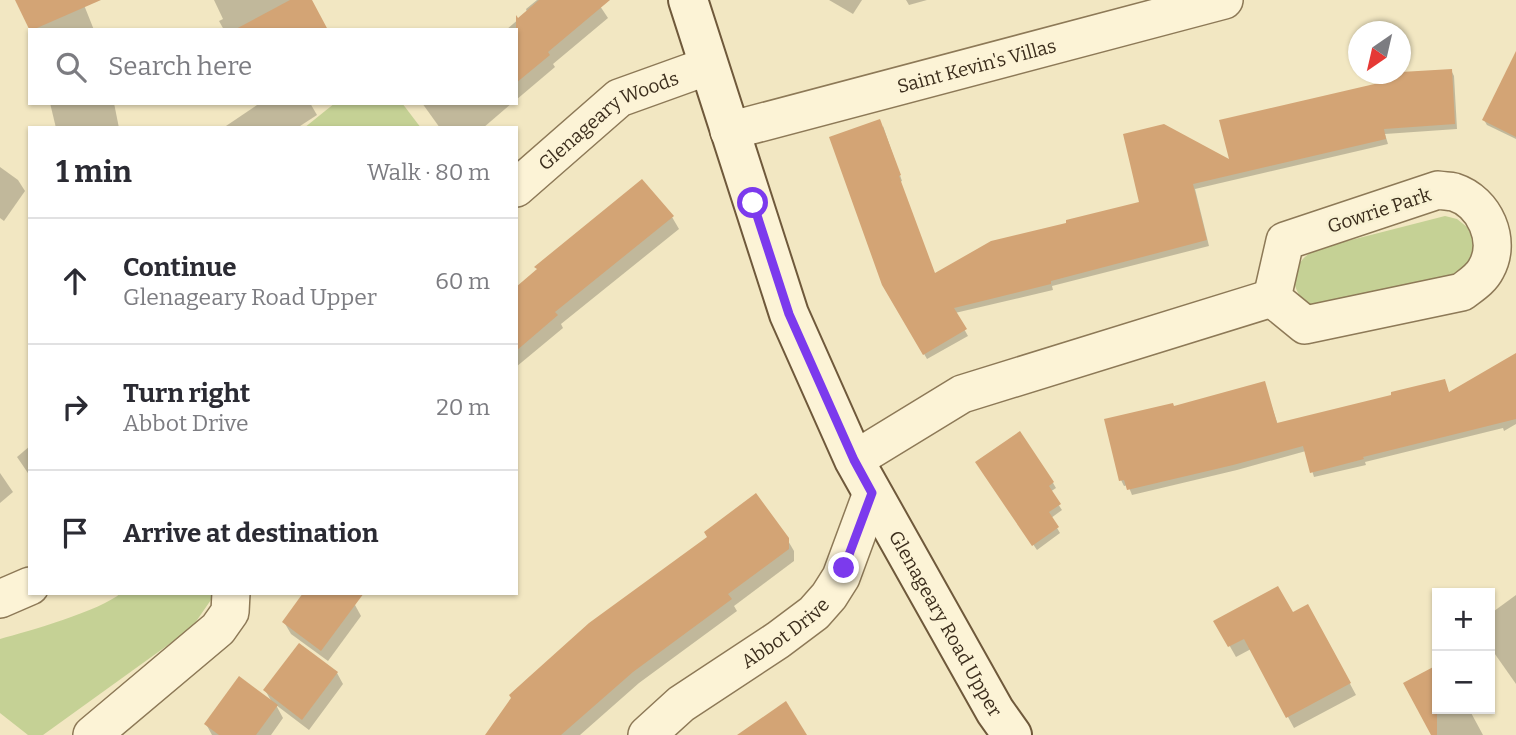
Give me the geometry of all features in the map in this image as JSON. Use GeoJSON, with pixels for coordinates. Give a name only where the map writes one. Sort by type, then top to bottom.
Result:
{"type":"FeatureCollection","features":[{"type":"Feature","properties":{"kind":"main road","name":"Glenageary Road Upper"},"geometry":{"type":"LineString","coordinates":[[688,0],[789,314],[854,460],[995,711],[1012,735]]}},
{"type":"Feature","properties":{"kind":"street","name":"Saint Kevin's Villas"},"geometry":{"type":"LineString","coordinates":[[729,131],[1224,0]]}},
{"type":"Feature","properties":{"kind":"street","name":"Glenageary Woods"},"geometry":{"type":"LineString","coordinates":[[518,186],[619,97],[708,66]]}},
{"type":"Feature","properties":{"kind":"street","name":"Gowrie Park"},"geometry":{"type":"LineString","coordinates":[[1438,190],[1455,193],[1469,200],[1482,214],[1492,232],[1493,252],[1486,269],[1462,292],[1305,325],[1272,298],[1285,241],[1438,190]]}},
{"type":"Feature","properties":{"kind":"street"},"geometry":{"type":"LineString","coordinates":[[854,460],[962,394],[1272,298]]}},
{"type":"Feature","properties":{"kind":"street","name":"Abbot Drive"},"geometry":{"type":"LineString","coordinates":[[647,735],[681,704],[814,613],[841,577],[872,493]]}},
{"type":"Feature","properties":{"kind":"street"},"geometry":{"type":"LineString","coordinates":[[0,599],[28,587]]}},
{"type":"Feature","properties":{"kind":"street"},"geometry":{"type":"LineString","coordinates":[[92,735],[218,629],[230,612],[231,595]]}},
{"type":"Feature","properties":{"kind":"green space"},"geometry":{"type":"Polygon","coordinates":[[[333,105],[404,105],[419,126],[306,126],[333,105]]]}},
{"type":"Feature","properties":{"kind":"green space"},"geometry":{"type":"Polygon","coordinates":[[[1445,216],[1457,219],[1467,227],[1473,238],[1472,262],[1454,278],[1313,309],[1295,286],[1294,278],[1300,262],[1316,249],[1445,216]]]}},
{"type":"Feature","properties":{"kind":"green space"},"geometry":{"type":"Polygon","coordinates":[[[118,595],[214,595],[186,632],[43,735],[28,735],[0,713],[0,639],[45,626],[118,595]]]}},
{"type":"Feature","properties":{"kind":"building"},"geometry":{"type":"Polygon","coordinates":[[[15,0],[101,0],[37,28],[29,28],[15,0]]]}},
{"type":"Feature","properties":{"kind":"building"},"geometry":{"type":"Polygon","coordinates":[[[290,0],[312,0],[327,28],[238,28],[290,0]]]}},
{"type":"Feature","properties":{"kind":"building"},"geometry":{"type":"Polygon","coordinates":[[[539,0],[610,0],[548,52],[550,55],[518,81],[516,15],[518,18],[539,0]]]}},
{"type":"Feature","properties":{"kind":"building"},"geometry":{"type":"Polygon","coordinates":[[[1516,51],[1516,137],[1482,120],[1516,51]]]}},
{"type":"Feature","properties":{"kind":"building"},"geometry":{"type":"Polygon","coordinates":[[[1452,69],[1455,124],[1384,129],[1386,139],[1193,184],[1207,240],[954,308],[967,329],[923,355],[882,285],[829,137],[880,119],[935,273],[991,241],[1139,202],[1123,134],[1164,124],[1229,159],[1219,120],[1374,84],[1411,84],[1411,71],[1452,69]]]}},
{"type":"Feature","properties":{"kind":"building"},"geometry":{"type":"Polygon","coordinates":[[[642,179],[674,216],[555,312],[558,315],[518,349],[518,285],[537,269],[534,267],[642,179]]]}},
{"type":"Feature","properties":{"kind":"building"},"geometry":{"type":"Polygon","coordinates":[[[1516,353],[1516,419],[1310,473],[1303,446],[1127,490],[1124,480],[1119,481],[1104,419],[1173,403],[1174,406],[1265,381],[1277,423],[1445,379],[1449,392],[1516,353]]]}},
{"type":"Feature","properties":{"kind":"building"},"geometry":{"type":"Polygon","coordinates":[[[1020,431],[1054,482],[1049,486],[1061,504],[1049,512],[1059,527],[1032,546],[975,462],[1020,431]]]}},
{"type":"Feature","properties":{"kind":"building"},"geometry":{"type":"Polygon","coordinates":[[[756,493],[789,538],[789,549],[728,594],[732,599],[633,672],[561,735],[485,735],[511,698],[509,695],[589,623],[707,537],[704,532],[756,493]]]}},
{"type":"Feature","properties":{"kind":"building"},"geometry":{"type":"Polygon","coordinates":[[[1278,586],[1293,612],[1308,604],[1351,683],[1286,718],[1244,639],[1228,647],[1213,621],[1278,586]]]}},
{"type":"Feature","properties":{"kind":"building"},"geometry":{"type":"Polygon","coordinates":[[[302,595],[363,595],[321,651],[282,622],[302,595]]]}},
{"type":"Feature","properties":{"kind":"building"},"geometry":{"type":"Polygon","coordinates":[[[299,643],[338,672],[302,720],[263,690],[299,643]]]}},
{"type":"Feature","properties":{"kind":"building"},"geometry":{"type":"Polygon","coordinates":[[[1432,668],[1432,714],[1437,714],[1437,735],[1431,735],[1403,683],[1432,668]]]}},
{"type":"Feature","properties":{"kind":"building"},"geometry":{"type":"Polygon","coordinates":[[[239,676],[278,705],[256,735],[219,735],[204,724],[239,676]]]}},
{"type":"Feature","properties":{"kind":"building"},"geometry":{"type":"Polygon","coordinates":[[[786,701],[807,735],[737,735],[786,701]]]}},
{"type":"Feature","properties":{"kind":"route"},"geometry":{"type":"LineString","coordinates":[[753,203],[789,314],[854,460],[872,493],[844,568]]}}]}
